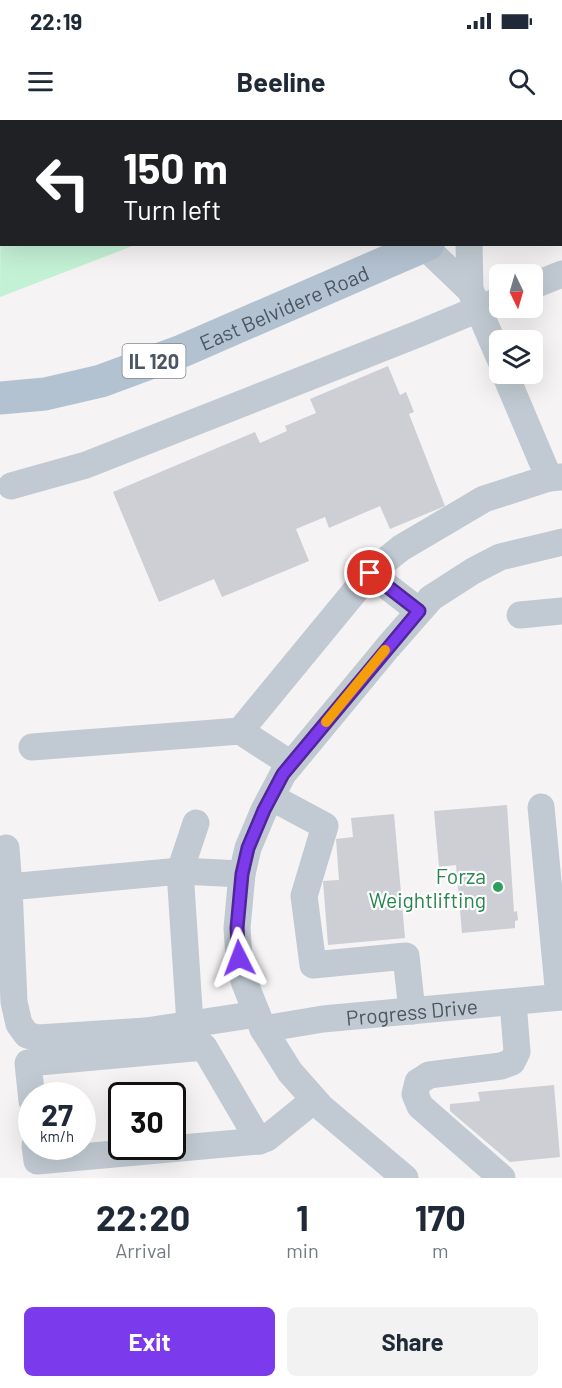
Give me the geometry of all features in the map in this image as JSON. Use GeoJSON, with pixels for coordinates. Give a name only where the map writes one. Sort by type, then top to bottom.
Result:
{"type":"FeatureCollection","features":[{"type":"Feature","properties":{"kind":"main road","name":"East Belvidere Road"},"geometry":{"type":"LineString","coordinates":[[0,398],[45,394],[101,381],[182,351],[424,246]]}},
{"type":"Feature","properties":{"kind":"street"},"geometry":{"type":"LineString","coordinates":[[427,246],[483,300]]}},
{"type":"Feature","properties":{"kind":"street"},"geometry":{"type":"LineString","coordinates":[[470,246],[492,330]]}},
{"type":"Feature","properties":{"kind":"street"},"geometry":{"type":"LineString","coordinates":[[543,282],[562,274]]}},
{"type":"Feature","properties":{"kind":"street"},"geometry":{"type":"LineString","coordinates":[[11,486],[86,465],[483,300]]}},
{"type":"Feature","properties":{"kind":"street"},"geometry":{"type":"LineString","coordinates":[[240,731],[370,573],[401,548],[484,499],[555,477],[510,384]]}},
{"type":"Feature","properties":{"kind":"street"},"geometry":{"type":"LineString","coordinates":[[405,1178],[314,1100],[290,1072],[260,1021],[244,981],[239,958],[237,928],[242,874],[248,848],[283,774],[431,598],[500,557],[562,542]]}},
{"type":"Feature","properties":{"kind":"street"},"geometry":{"type":"LineString","coordinates":[[370,573],[419,611]]}},
{"type":"Feature","properties":{"kind":"street"},"geometry":{"type":"LineString","coordinates":[[520,615],[562,611]]}},
{"type":"Feature","properties":{"kind":"street"},"geometry":{"type":"LineString","coordinates":[[32,747],[240,731],[291,764]]}},
{"type":"Feature","properties":{"kind":"street"},"geometry":{"type":"LineString","coordinates":[[271,797],[325,826],[304,896],[313,964],[406,956],[412,1011]]}},
{"type":"Feature","properties":{"kind":"street"},"geometry":{"type":"LineString","coordinates":[[541,807],[561,997]]}},
{"type":"Feature","properties":{"kind":"street"},"geometry":{"type":"LineString","coordinates":[[190,1024],[180,871],[195,822]]}},
{"type":"Feature","properties":{"kind":"street"},"geometry":{"type":"LineString","coordinates":[[6,848],[9,887],[180,871],[242,874]]}},
{"type":"Feature","properties":{"kind":"street","name":"Progress Drive"},"geometry":{"type":"LineString","coordinates":[[9,887],[14,1002],[19,1024],[27,1035],[38,1038],[146,1030],[190,1024],[323,1019],[561,997]]}},
{"type":"Feature","properties":{"kind":"street"},"geometry":{"type":"LineString","coordinates":[[502,1178],[420,1106],[415,1094],[418,1082],[429,1075],[501,1066],[512,1062],[517,1052],[513,1002]]}},
{"type":"Feature","properties":{"kind":"street"},"geometry":{"type":"LineString","coordinates":[[30,1082],[28,1063],[204,1047],[259,1141]]}},
{"type":"Feature","properties":{"kind":"street"},"geometry":{"type":"LineString","coordinates":[[96,1156],[259,1141],[267,1138],[314,1100]]}},
{"type":"Feature","properties":{"kind":"green space"},"geometry":{"type":"Polygon","coordinates":[[[0,246],[132,246],[0,297],[0,246]]]}},
{"type":"Feature","properties":{"kind":"building"},"geometry":{"type":"Polygon","coordinates":[[[388,366],[400,395],[406,392],[414,412],[409,414],[445,506],[390,529],[380,506],[329,528],[325,517],[296,529],[309,561],[222,597],[214,579],[159,602],[113,492],[255,432],[260,443],[287,431],[285,426],[316,413],[310,399],[388,366]]]}},
{"type":"Feature","properties":{"kind":"building"},"geometry":{"type":"Polygon","coordinates":[[[507,805],[514,912],[517,911],[518,920],[515,921],[515,928],[462,933],[456,865],[439,867],[434,811],[507,805]]]}},
{"type":"Feature","properties":{"kind":"building"},"geometry":{"type":"Polygon","coordinates":[[[394,814],[405,938],[328,945],[323,881],[339,880],[336,839],[353,837],[351,818],[394,814]]]}},
{"type":"Feature","properties":{"kind":"building"},"geometry":{"type":"Polygon","coordinates":[[[554,1085],[560,1157],[510,1162],[450,1111],[450,1104],[480,1101],[478,1092],[554,1085]]]}},
{"type":"Feature","properties":{"kind":"slow traffic"},"geometry":{"type":"LineString","coordinates":[[326,722],[385,650]]}},
{"type":"Feature","properties":{"kind":"place","name":"Forza Weightlifting"},"geometry":{"type":"Point","coordinates":[498,887]}},
{"type":"Feature","properties":{"kind":"route"},"geometry":{"type":"LineString","coordinates":[[239,958],[237,928],[239,891],[248,848],[264,810],[283,774],[419,611],[370,573]]}}]}
